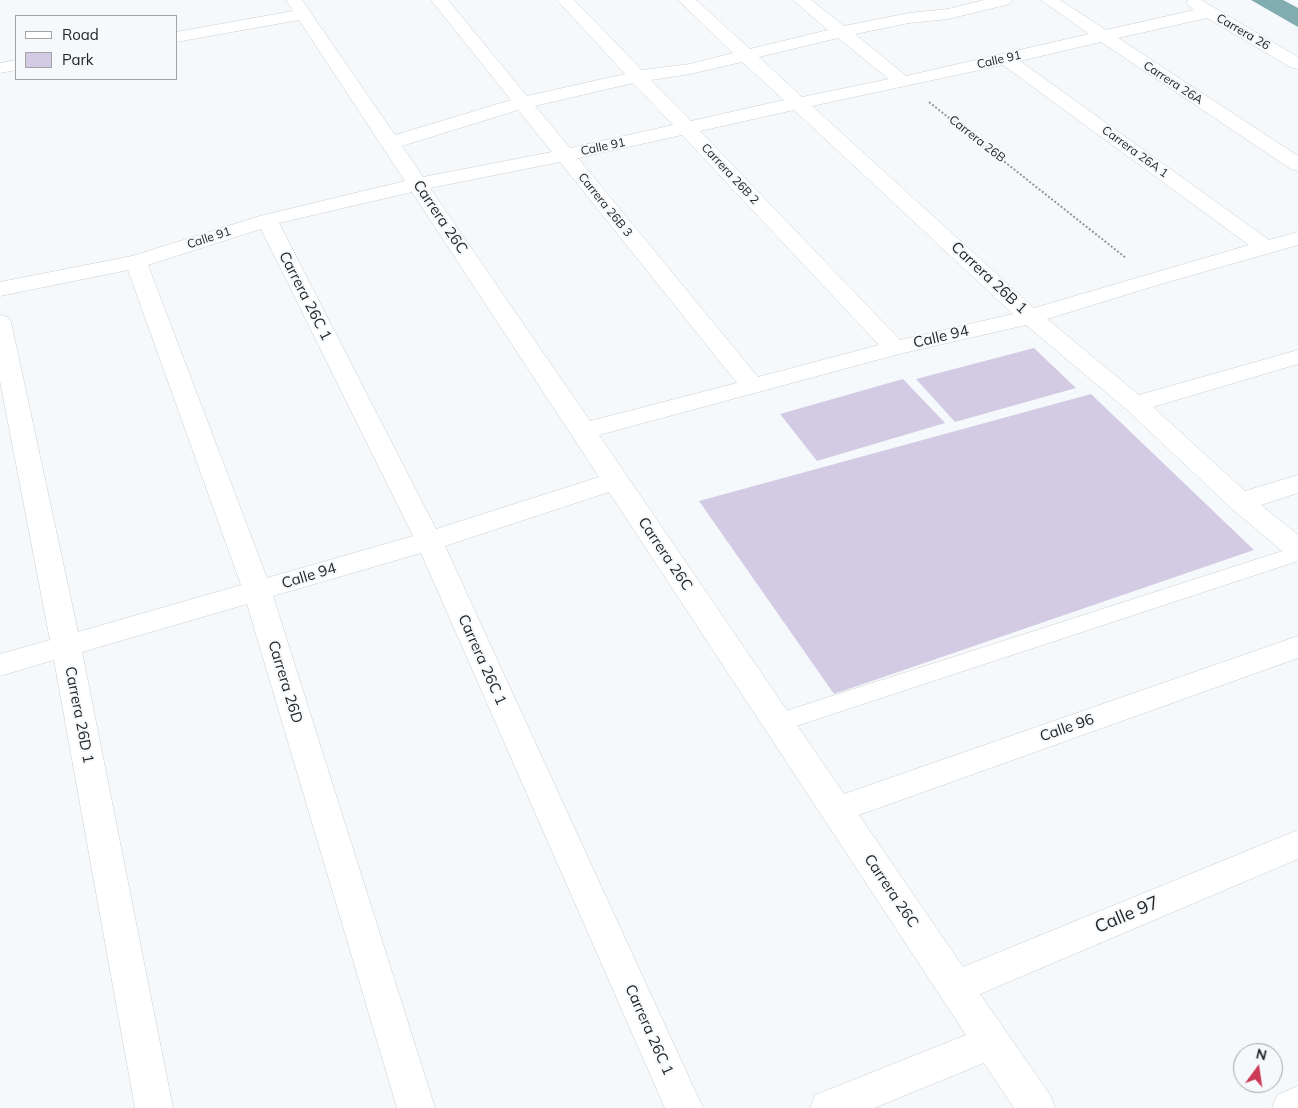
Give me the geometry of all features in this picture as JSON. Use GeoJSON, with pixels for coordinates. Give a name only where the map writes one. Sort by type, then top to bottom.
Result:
{"type":"FeatureCollection","features":[{"type":"Feature","properties":{"kind":"street","name":"Carrera 26B 3"},"geometry":{"type":"LineString","coordinates":[[439,0],[753,387]]}},
{"type":"Feature","properties":{"kind":"street","name":"Carrera 26B 2"},"geometry":{"type":"LineString","coordinates":[[565,0],[895,348]]}},
{"type":"Feature","properties":{"kind":"street","name":"Carrera 26B 1"},"geometry":{"type":"LineString","coordinates":[[686,0],[1030,317],[1135,404],[1240,502],[1298,551]]}},
{"type":"Feature","properties":{"kind":"street"},"geometry":{"type":"LineString","coordinates":[[801,0],[903,82]]}},
{"type":"Feature","properties":{"kind":"street"},"geometry":{"type":"LineString","coordinates":[[928,0],[948,14]]}},
{"type":"Feature","properties":{"kind":"street"},"geometry":{"type":"LineString","coordinates":[[390,143],[522,103],[638,76],[690,69],[840,32],[908,18],[948,14],[1004,0]]}},
{"type":"Feature","properties":{"kind":"street","name":"Carrera 26A"},"geometry":{"type":"LineString","coordinates":[[1049,0],[1298,165]]}},
{"type":"Feature","properties":{"kind":"street","name":"Carrera 26"},"geometry":{"type":"LineString","coordinates":[[1188,0],[1298,64]]}},
{"type":"Feature","properties":{"kind":"street"},"geometry":{"type":"LineString","coordinates":[[178,37],[299,7]]}},
{"type":"Feature","properties":{"kind":"street","name":"Carrera 26C"},"geometry":{"type":"LineString","coordinates":[[299,7],[1036,1108]]}},
{"type":"Feature","properties":{"kind":"street","name":"Calle 91"},"geometry":{"type":"LineString","coordinates":[[0,289],[136,262],[267,220],[418,184],[565,155],[798,102],[903,82],[1208,12]]}},
{"type":"Feature","properties":{"kind":"street","name":"Carrera 26A 1"},"geometry":{"type":"LineString","coordinates":[[1005,58],[1265,246]]}},
{"type":"Feature","properties":{"kind":"street"},"geometry":{"type":"LineString","coordinates":[[0,68],[15,65]]}},
{"type":"Feature","properties":{"kind":"street","name":"Carrera 26C 1"},"geometry":{"type":"LineString","coordinates":[[267,220],[428,541],[684,1108]]}},
{"type":"Feature","properties":{"kind":"street","name":"Calle 94"},"geometry":{"type":"LineString","coordinates":[[583,431],[895,348],[1030,317],[1153,279],[1298,238]]}},
{"type":"Feature","properties":{"kind":"street","name":"Carrera 26D"},"geometry":{"type":"LineString","coordinates":[[136,262],[258,592],[416,1108]]}},
{"type":"Feature","properties":{"kind":"street","name":"Carrera 26D 1"},"geometry":{"type":"LineString","coordinates":[[0,322],[66,646],[154,1108]]}},
{"type":"Feature","properties":{"kind":"street"},"geometry":{"type":"LineString","coordinates":[[1135,404],[1298,357]]}},
{"type":"Feature","properties":{"kind":"street","name":"Calle 94"},"geometry":{"type":"LineString","coordinates":[[0,666],[428,541],[616,481]]}},
{"type":"Feature","properties":{"kind":"street"},"geometry":{"type":"LineString","coordinates":[[1240,502],[1298,484]]}},
{"type":"Feature","properties":{"kind":"street","name":"Calle 96"},"geometry":{"type":"LineString","coordinates":[[836,810],[1298,647]]}},
{"type":"Feature","properties":{"kind":"street","name":"Calle 97"},"geometry":{"type":"LineString","coordinates":[[956,987],[1298,844]]}},
{"type":"Feature","properties":{"kind":"street"},"geometry":{"type":"LineString","coordinates":[[829,1108],[992,1042]]}},
{"type":"Feature","properties":{"kind":"street"},"geometry":{"type":"LineString","coordinates":[[1291,1108],[1298,1105]]}},
{"type":"Feature","properties":{"kind":"lane"},"geometry":{"type":"LineString","coordinates":[[778,723],[1298,551]]}},
{"type":"Feature","properties":{"kind":"path","name":"Carrera 26B"},"geometry":{"type":"LineString","coordinates":[[903,82],[1153,279]]}},
{"type":"Feature","properties":{"kind":"green space"},"geometry":{"type":"Polygon","coordinates":[[[1034,348],[1076,388],[955,422],[916,379],[1034,348]]]}},
{"type":"Feature","properties":{"kind":"green space"},"geometry":{"type":"Polygon","coordinates":[[[903,379],[945,423],[817,461],[780,414],[903,379]]]}},
{"type":"Feature","properties":{"kind":"green space"},"geometry":{"type":"Polygon","coordinates":[[[1091,394],[1254,550],[834,694],[699,501],[1091,394]]]}},
{"type":"Feature","properties":{"kind":"water"},"geometry":{"type":"Polygon","coordinates":[[[1251,0],[1283,0],[1298,8],[1298,27],[1251,0]]]}}]}
